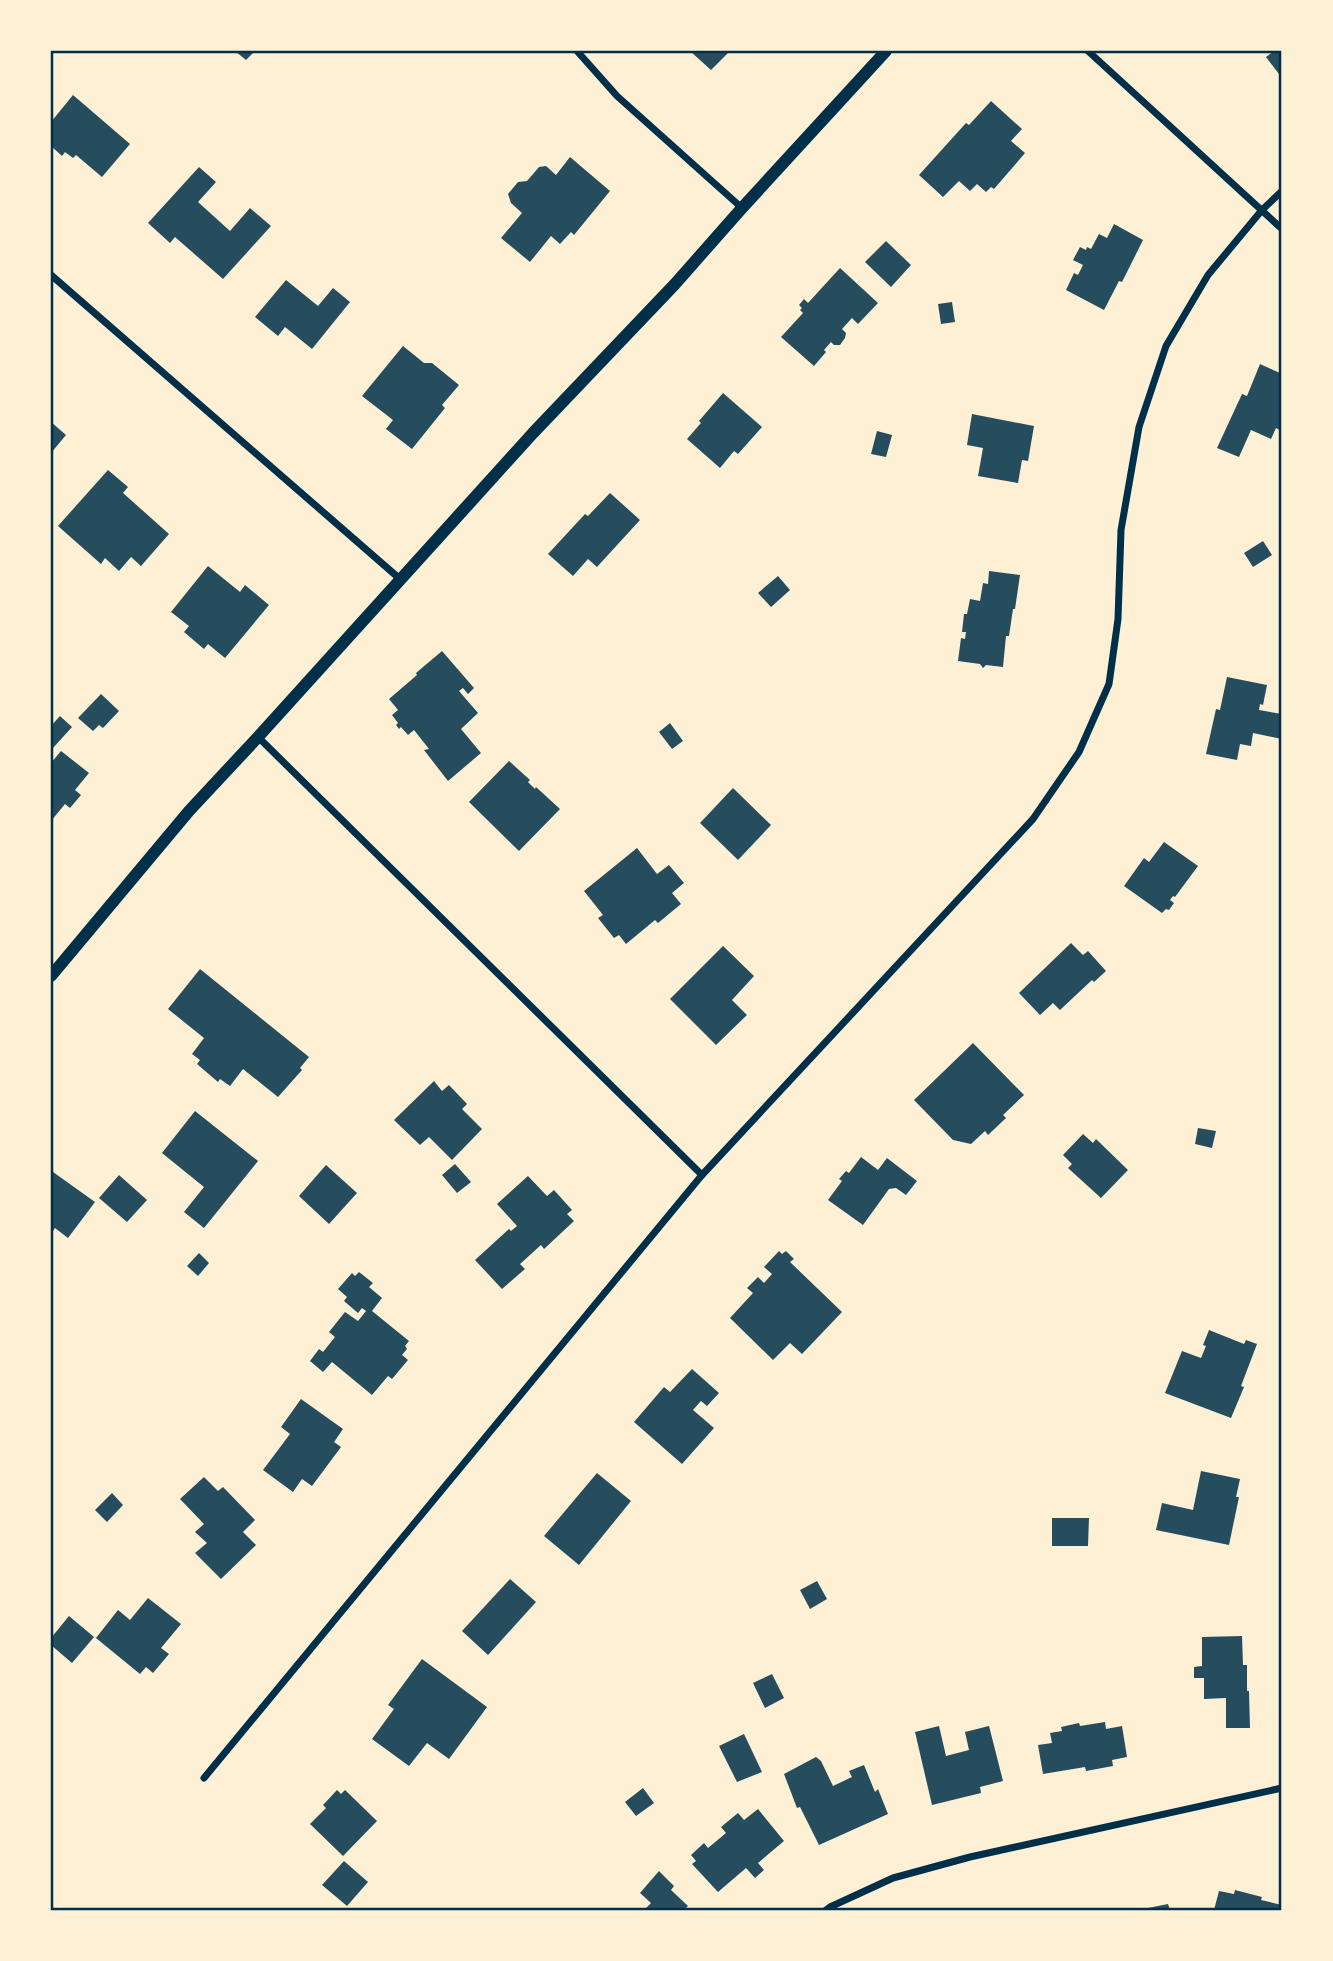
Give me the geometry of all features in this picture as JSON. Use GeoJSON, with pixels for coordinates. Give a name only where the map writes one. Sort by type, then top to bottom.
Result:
{"type":"FeatureCollection","features":[{"type":"Feature","properties":{"kind":"street"},"geometry":{"type":"LineString","coordinates":[[577,51],[617,96],[742,208]]}},
{"type":"Feature","properties":{"kind":"street"},"geometry":{"type":"LineString","coordinates":[[51,976],[188,811],[533,432],[675,284],[886,51]]}},
{"type":"Feature","properties":{"kind":"street"},"geometry":{"type":"LineString","coordinates":[[1088,51],[1282,229]]}},
{"type":"Feature","properties":{"kind":"street"},"geometry":{"type":"LineString","coordinates":[[205,1779],[702,1175],[1033,819],[1079,752],[1109,684],[1118,619],[1121,530],[1139,427],[1166,346],[1208,275],[1262,210],[1282,191]]}},
{"type":"Feature","properties":{"kind":"street"},"geometry":{"type":"LineString","coordinates":[[51,275],[400,579]]}},
{"type":"Feature","properties":{"kind":"street"},"geometry":{"type":"LineString","coordinates":[[258,737],[702,1175]]}},
{"type":"Feature","properties":{"kind":"street"},"geometry":{"type":"LineString","coordinates":[[826,1910],[894,1878],[970,1857],[1282,1788]]}},
{"type":"Feature","properties":{"kind":"building"},"geometry":{"type":"Polygon","coordinates":[[[235,51],[255,51],[246,60],[235,51]]]}},
{"type":"Feature","properties":{"kind":"building"},"geometry":{"type":"Polygon","coordinates":[[[690,51],[730,51],[711,70],[690,51]]]}},
{"type":"Feature","properties":{"kind":"building"},"geometry":{"type":"Polygon","coordinates":[[[1274,51],[1282,51],[1282,78],[1266,57],[1274,51]]]}},
{"type":"Feature","properties":{"kind":"building"},"geometry":{"type":"Polygon","coordinates":[[[73,95],[130,144],[102,177],[76,155],[73,158],[65,152],[62,156],[51,146],[51,122],[73,95]]]}},
{"type":"Feature","properties":{"kind":"building"},"geometry":{"type":"Polygon","coordinates":[[[991,101],[1022,129],[1011,141],[1025,153],[994,189],[991,187],[986,192],[977,184],[970,191],[959,181],[943,197],[919,175],[966,123],[969,125],[991,101]]]}},
{"type":"Feature","properties":{"kind":"building"},"geometry":{"type":"Polygon","coordinates":[[[570,157],[610,191],[574,235],[571,232],[560,244],[551,236],[530,262],[501,238],[522,213],[511,203],[508,194],[518,182],[527,181],[539,167],[546,166],[556,175],[570,157]]]}},
{"type":"Feature","properties":{"kind":"building"},"geometry":{"type":"Polygon","coordinates":[[[199,167],[216,182],[198,202],[230,231],[250,208],[271,226],[223,279],[175,237],[170,243],[148,223],[199,167]]]}},
{"type":"Feature","properties":{"kind":"building"},"geometry":{"type":"Polygon","coordinates":[[[1114,224],[1143,240],[1104,310],[1066,290],[1074,273],[1078,275],[1083,265],[1073,260],[1080,247],[1091,249],[1099,234],[1107,238],[1114,224]]]}},
{"type":"Feature","properties":{"kind":"building"},"geometry":{"type":"Polygon","coordinates":[[[886,241],[911,265],[891,287],[865,262],[886,241]]]}},
{"type":"Feature","properties":{"kind":"building"},"geometry":{"type":"Polygon","coordinates":[[[840,268],[878,303],[858,324],[852,318],[842,329],[846,333],[840,345],[831,342],[814,366],[781,337],[803,313],[799,305],[804,299],[808,303],[840,268]]]}},
{"type":"Feature","properties":{"kind":"building"},"geometry":{"type":"Polygon","coordinates":[[[286,280],[318,306],[333,288],[350,302],[312,349],[285,327],[278,336],[255,317],[286,280]]]}},
{"type":"Feature","properties":{"kind":"building"},"geometry":{"type":"Polygon","coordinates":[[[952,302],[955,322],[941,324],[938,304],[952,302]]]}},
{"type":"Feature","properties":{"kind":"building"},"geometry":{"type":"Polygon","coordinates":[[[403,346],[424,363],[432,363],[459,385],[442,405],[445,408],[412,449],[386,429],[393,420],[362,396],[403,346]]]}},
{"type":"Feature","properties":{"kind":"building"},"geometry":{"type":"Polygon","coordinates":[[[1260,364],[1282,374],[1282,431],[1276,428],[1271,439],[1251,430],[1239,457],[1217,448],[1242,394],[1247,396],[1260,364]]]}},
{"type":"Feature","properties":{"kind":"building"},"geometry":{"type":"Polygon","coordinates":[[[723,393],[762,427],[738,454],[734,451],[720,468],[687,439],[723,393]]]}},
{"type":"Feature","properties":{"kind":"building"},"geometry":{"type":"Polygon","coordinates":[[[972,414],[1034,426],[1028,461],[1022,460],[1018,483],[978,476],[983,448],[967,445],[972,414]]]}},
{"type":"Feature","properties":{"kind":"building"},"geometry":{"type":"Polygon","coordinates":[[[51,422],[66,435],[51,453],[51,422]]]}},
{"type":"Feature","properties":{"kind":"building"},"geometry":{"type":"Polygon","coordinates":[[[877,431],[892,435],[886,457],[871,454],[877,431]]]}},
{"type":"Feature","properties":{"kind":"building"},"geometry":{"type":"Polygon","coordinates":[[[108,470],[128,487],[123,493],[169,534],[141,566],[131,557],[119,571],[105,558],[101,564],[58,526],[108,470]]]}},
{"type":"Feature","properties":{"kind":"building"},"geometry":{"type":"Polygon","coordinates":[[[610,493],[640,520],[597,567],[588,559],[573,576],[548,554],[585,514],[588,516],[610,493]]]}},
{"type":"Feature","properties":{"kind":"building"},"geometry":{"type":"Polygon","coordinates":[[[1263,541],[1272,555],[1253,567],[1244,553],[1263,541]]]}},
{"type":"Feature","properties":{"kind":"building"},"geometry":{"type":"Polygon","coordinates":[[[208,566],[240,592],[245,585],[269,605],[225,658],[208,644],[204,649],[184,632],[189,626],[171,612],[208,566]]]}},
{"type":"Feature","properties":{"kind":"building"},"geometry":{"type":"Polygon","coordinates":[[[989,571],[1020,575],[1009,636],[1006,636],[1003,667],[986,665],[983,668],[980,664],[958,661],[961,638],[965,639],[966,632],[962,632],[964,614],[967,614],[970,599],[980,601],[983,583],[988,584],[989,571]]]}},
{"type":"Feature","properties":{"kind":"building"},"geometry":{"type":"Polygon","coordinates":[[[778,576],[790,590],[771,607],[758,593],[778,576]]]}},
{"type":"Feature","properties":{"kind":"building"},"geometry":{"type":"Polygon","coordinates":[[[442,651],[474,688],[468,694],[463,688],[459,691],[478,713],[461,729],[481,753],[448,781],[424,750],[429,749],[414,730],[408,735],[396,725],[398,723],[392,715],[398,710],[389,699],[442,651]]]}},
{"type":"Feature","properties":{"kind":"building"},"geometry":{"type":"Polygon","coordinates":[[[1227,677],[1267,685],[1263,705],[1260,704],[1259,710],[1282,714],[1282,739],[1253,733],[1251,746],[1240,744],[1237,760],[1206,754],[1216,709],[1220,710],[1227,677]]]}},
{"type":"Feature","properties":{"kind":"building"},"geometry":{"type":"Polygon","coordinates":[[[101,694],[119,711],[103,728],[99,725],[93,731],[78,718],[101,694]]]}},
{"type":"Feature","properties":{"kind":"building"},"geometry":{"type":"Polygon","coordinates":[[[60,716],[72,727],[53,748],[51,726],[60,716]]]}},
{"type":"Feature","properties":{"kind":"building"},"geometry":{"type":"Polygon","coordinates":[[[670,723],[683,741],[672,749],[659,732],[670,723]]]}},
{"type":"Feature","properties":{"kind":"building"},"geometry":{"type":"Polygon","coordinates":[[[61,751],[89,773],[75,790],[81,795],[70,808],[65,804],[51,821],[51,763],[61,751]]]}},
{"type":"Feature","properties":{"kind":"building"},"geometry":{"type":"Polygon","coordinates":[[[509,761],[530,780],[528,782],[535,789],[536,787],[560,809],[519,851],[469,802],[509,761]]]}},
{"type":"Feature","properties":{"kind":"building"},"geometry":{"type":"Polygon","coordinates":[[[733,788],[771,825],[738,860],[700,823],[733,788]]]}},
{"type":"Feature","properties":{"kind":"building"},"geometry":{"type":"Polygon","coordinates":[[[1164,842],[1198,866],[1170,900],[1174,903],[1169,910],[1166,909],[1162,913],[1124,886],[1144,858],[1149,862],[1164,842]]]}},
{"type":"Feature","properties":{"kind":"building"},"geometry":{"type":"Polygon","coordinates":[[[637,848],[657,874],[669,865],[684,883],[672,893],[681,904],[658,923],[655,920],[626,944],[619,935],[614,938],[598,918],[603,915],[584,891],[637,848]]]}},
{"type":"Feature","properties":{"kind":"building"},"geometry":{"type":"Polygon","coordinates":[[[1071,943],[1083,955],[1088,951],[1106,971],[1094,982],[1092,980],[1060,1010],[1053,1003],[1040,1015],[1019,993],[1071,943]]]}},
{"type":"Feature","properties":{"kind":"building"},"geometry":{"type":"Polygon","coordinates":[[[723,946],[754,976],[732,1000],[747,1015],[716,1045],[670,999],[723,946]]]}},
{"type":"Feature","properties":{"kind":"building"},"geometry":{"type":"Polygon","coordinates":[[[200,969],[309,1057],[300,1068],[302,1070],[278,1097],[243,1069],[230,1086],[220,1079],[218,1082],[197,1064],[200,1060],[192,1054],[204,1038],[168,1009],[200,969]]]}},
{"type":"Feature","properties":{"kind":"building"},"geometry":{"type":"Polygon","coordinates":[[[973,1043],[1024,1095],[1003,1115],[1006,1118],[988,1135],[985,1131],[971,1144],[953,1140],[914,1100],[973,1043]]]}},
{"type":"Feature","properties":{"kind":"building"},"geometry":{"type":"Polygon","coordinates":[[[434,1081],[442,1091],[449,1085],[467,1104],[462,1109],[482,1129],[452,1160],[429,1137],[420,1145],[394,1120],[434,1081]]]}},
{"type":"Feature","properties":{"kind":"building"},"geometry":{"type":"Polygon","coordinates":[[[195,1111],[258,1161],[204,1228],[184,1212],[204,1187],[162,1153],[195,1111]]]}},
{"type":"Feature","properties":{"kind":"building"},"geometry":{"type":"Polygon","coordinates":[[[1198,1128],[1216,1131],[1212,1148],[1195,1144],[1198,1128]]]}},
{"type":"Feature","properties":{"kind":"building"},"geometry":{"type":"Polygon","coordinates":[[[1083,1134],[1093,1143],[1096,1139],[1128,1170],[1101,1198],[1068,1168],[1072,1164],[1063,1155],[1083,1134]]]}},
{"type":"Feature","properties":{"kind":"building"},"geometry":{"type":"Polygon","coordinates":[[[861,1157],[878,1170],[887,1158],[917,1181],[906,1195],[896,1188],[889,1189],[863,1225],[828,1200],[842,1181],[839,1179],[846,1171],[849,1173],[861,1157]]]}},
{"type":"Feature","properties":{"kind":"building"},"geometry":{"type":"Polygon","coordinates":[[[455,1164],[471,1182],[457,1193],[442,1175],[455,1164]]]}},
{"type":"Feature","properties":{"kind":"building"},"geometry":{"type":"Polygon","coordinates":[[[326,1165],[357,1193],[329,1224],[299,1196],[326,1165]]]}},
{"type":"Feature","properties":{"kind":"building"},"geometry":{"type":"Polygon","coordinates":[[[53,1172],[95,1202],[68,1238],[55,1228],[51,1234],[53,1172]]]}},
{"type":"Feature","properties":{"kind":"building"},"geometry":{"type":"Polygon","coordinates":[[[119,1175],[147,1200],[127,1222],[99,1198],[119,1175]]]}},
{"type":"Feature","properties":{"kind":"building"},"geometry":{"type":"Polygon","coordinates":[[[528,1176],[547,1196],[554,1190],[572,1210],[567,1214],[574,1221],[544,1249],[541,1245],[520,1264],[525,1269],[502,1289],[475,1260],[509,1229],[511,1231],[517,1226],[497,1204],[528,1176]]]}},
{"type":"Feature","properties":{"kind":"building"},"geometry":{"type":"Polygon","coordinates":[[[779,1251],[782,1254],[786,1251],[794,1259],[790,1262],[842,1312],[802,1354],[790,1343],[773,1360],[730,1318],[753,1293],[747,1288],[758,1277],[764,1283],[772,1274],[764,1267],[779,1251]]]}},
{"type":"Feature","properties":{"kind":"building"},"geometry":{"type":"Polygon","coordinates":[[[199,1253],[209,1263],[198,1276],[187,1266],[199,1253]]]}},
{"type":"Feature","properties":{"kind":"building"},"geometry":{"type":"Polygon","coordinates":[[[359,1272],[373,1283],[369,1287],[382,1298],[372,1311],[409,1341],[402,1355],[408,1360],[392,1379],[388,1376],[372,1395],[332,1362],[323,1372],[310,1361],[319,1349],[323,1352],[335,1337],[329,1332],[345,1312],[358,1321],[366,1311],[362,1308],[358,1313],[344,1301],[347,1297],[338,1289],[352,1273],[355,1276],[359,1272]]]}},
{"type":"Feature","properties":{"kind":"building"},"geometry":{"type":"Polygon","coordinates":[[[1209,1330],[1244,1344],[1246,1340],[1257,1344],[1231,1418],[1165,1393],[1182,1351],[1201,1358],[1209,1330]]]}},
{"type":"Feature","properties":{"kind":"building"},"geometry":{"type":"Polygon","coordinates":[[[692,1369],[719,1393],[707,1406],[701,1401],[693,1410],[714,1428],[682,1464],[634,1422],[664,1387],[670,1392],[692,1369]]]}},
{"type":"Feature","properties":{"kind":"building"},"geometry":{"type":"Polygon","coordinates":[[[301,1399],[343,1429],[334,1442],[341,1447],[312,1486],[302,1479],[293,1492],[263,1470],[290,1434],[281,1427],[301,1399]]]}},
{"type":"Feature","properties":{"kind":"building"},"geometry":{"type":"Polygon","coordinates":[[[1201,1471],[1240,1479],[1229,1545],[1156,1530],[1162,1503],[1193,1510],[1201,1471]]]}},
{"type":"Feature","properties":{"kind":"building"},"geometry":{"type":"Polygon","coordinates":[[[597,1473],[631,1501],[579,1565],[544,1536],[597,1473]]]}},
{"type":"Feature","properties":{"kind":"building"},"geometry":{"type":"Polygon","coordinates":[[[204,1477],[218,1491],[223,1487],[255,1520],[243,1532],[256,1545],[221,1579],[195,1553],[207,1543],[195,1532],[204,1524],[180,1499],[204,1477]]]}},
{"type":"Feature","properties":{"kind":"building"},"geometry":{"type":"Polygon","coordinates":[[[112,1493],[123,1505],[107,1522],[95,1510],[112,1493]]]}},
{"type":"Feature","properties":{"kind":"building"},"geometry":{"type":"Polygon","coordinates":[[[1052,1518],[1089,1518],[1088,1546],[1052,1546],[1052,1518]]]}},
{"type":"Feature","properties":{"kind":"building"},"geometry":{"type":"Polygon","coordinates":[[[510,1579],[536,1602],[488,1655],[462,1631],[510,1579]]]}},
{"type":"Feature","properties":{"kind":"building"},"geometry":{"type":"Polygon","coordinates":[[[817,1581],[827,1599],[810,1609],[800,1590],[817,1581]]]}},
{"type":"Feature","properties":{"kind":"building"},"geometry":{"type":"Polygon","coordinates":[[[148,1598],[181,1624],[161,1648],[169,1654],[153,1673],[146,1667],[140,1674],[96,1638],[118,1610],[130,1620],[148,1598]]]}},
{"type":"Feature","properties":{"kind":"building"},"geometry":{"type":"Polygon","coordinates":[[[69,1616],[94,1637],[72,1663],[51,1645],[51,1638],[69,1616]]]}},
{"type":"Feature","properties":{"kind":"building"},"geometry":{"type":"Polygon","coordinates":[[[1242,1636],[1243,1665],[1247,1665],[1250,1728],[1226,1728],[1226,1698],[1204,1699],[1204,1678],[1194,1678],[1194,1667],[1202,1666],[1202,1637],[1242,1636]]]}},
{"type":"Feature","properties":{"kind":"building"},"geometry":{"type":"Polygon","coordinates":[[[422,1659],[487,1707],[449,1759],[427,1743],[409,1766],[372,1739],[394,1709],[388,1705],[422,1659]]]}},
{"type":"Feature","properties":{"kind":"building"},"geometry":{"type":"Polygon","coordinates":[[[772,1674],[784,1698],[765,1708],[753,1683],[772,1674]]]}},
{"type":"Feature","properties":{"kind":"building"},"geometry":{"type":"Polygon","coordinates":[[[1105,1722],[1106,1729],[1122,1726],[1127,1757],[1112,1760],[1113,1766],[1086,1771],[1085,1767],[1043,1774],[1038,1745],[1052,1743],[1050,1733],[1079,1723],[1080,1726],[1105,1722]]]}},
{"type":"Feature","properties":{"kind":"building"},"geometry":{"type":"Polygon","coordinates":[[[939,1726],[946,1756],[969,1750],[965,1732],[989,1726],[1003,1781],[980,1787],[981,1793],[932,1805],[915,1732],[939,1726]]]}},
{"type":"Feature","properties":{"kind":"building"},"geometry":{"type":"Polygon","coordinates":[[[744,1734],[762,1772],[737,1782],[719,1746],[744,1734]]]}},
{"type":"Feature","properties":{"kind":"building"},"geometry":{"type":"Polygon","coordinates":[[[816,1757],[821,1761],[833,1786],[852,1777],[849,1771],[864,1765],[888,1814],[819,1845],[800,1807],[797,1808],[784,1774],[816,1757]]]}},
{"type":"Feature","properties":{"kind":"building"},"geometry":{"type":"Polygon","coordinates":[[[643,1788],[654,1803],[636,1816],[625,1802],[643,1788]]]}},
{"type":"Feature","properties":{"kind":"building"},"geometry":{"type":"Polygon","coordinates":[[[337,1790],[341,1794],[345,1790],[377,1821],[343,1856],[310,1824],[326,1808],[323,1805],[337,1790]]]}},
{"type":"Feature","properties":{"kind":"building"},"geometry":{"type":"Polygon","coordinates":[[[758,1809],[784,1841],[758,1863],[764,1870],[755,1878],[746,1868],[718,1892],[692,1864],[696,1861],[691,1855],[704,1843],[708,1848],[726,1833],[721,1827],[738,1813],[744,1820],[758,1809]]]}},
{"type":"Feature","properties":{"kind":"building"},"geometry":{"type":"Polygon","coordinates":[[[344,1861],[368,1882],[347,1906],[322,1885],[344,1861]]]}},
{"type":"Feature","properties":{"kind":"building"},"geometry":{"type":"Polygon","coordinates":[[[659,1871],[674,1886],[671,1890],[688,1906],[684,1910],[644,1910],[651,1903],[640,1893],[659,1871]]]}},
{"type":"Feature","properties":{"kind":"building"},"geometry":{"type":"Polygon","coordinates":[[[1235,1890],[1282,1905],[1282,1910],[1214,1910],[1219,1891],[1234,1894],[1235,1890]]]}},
{"type":"Feature","properties":{"kind":"building"},"geometry":{"type":"Polygon","coordinates":[[[1168,1904],[1170,1910],[1143,1910],[1143,1909],[1168,1904]]]}}]}
